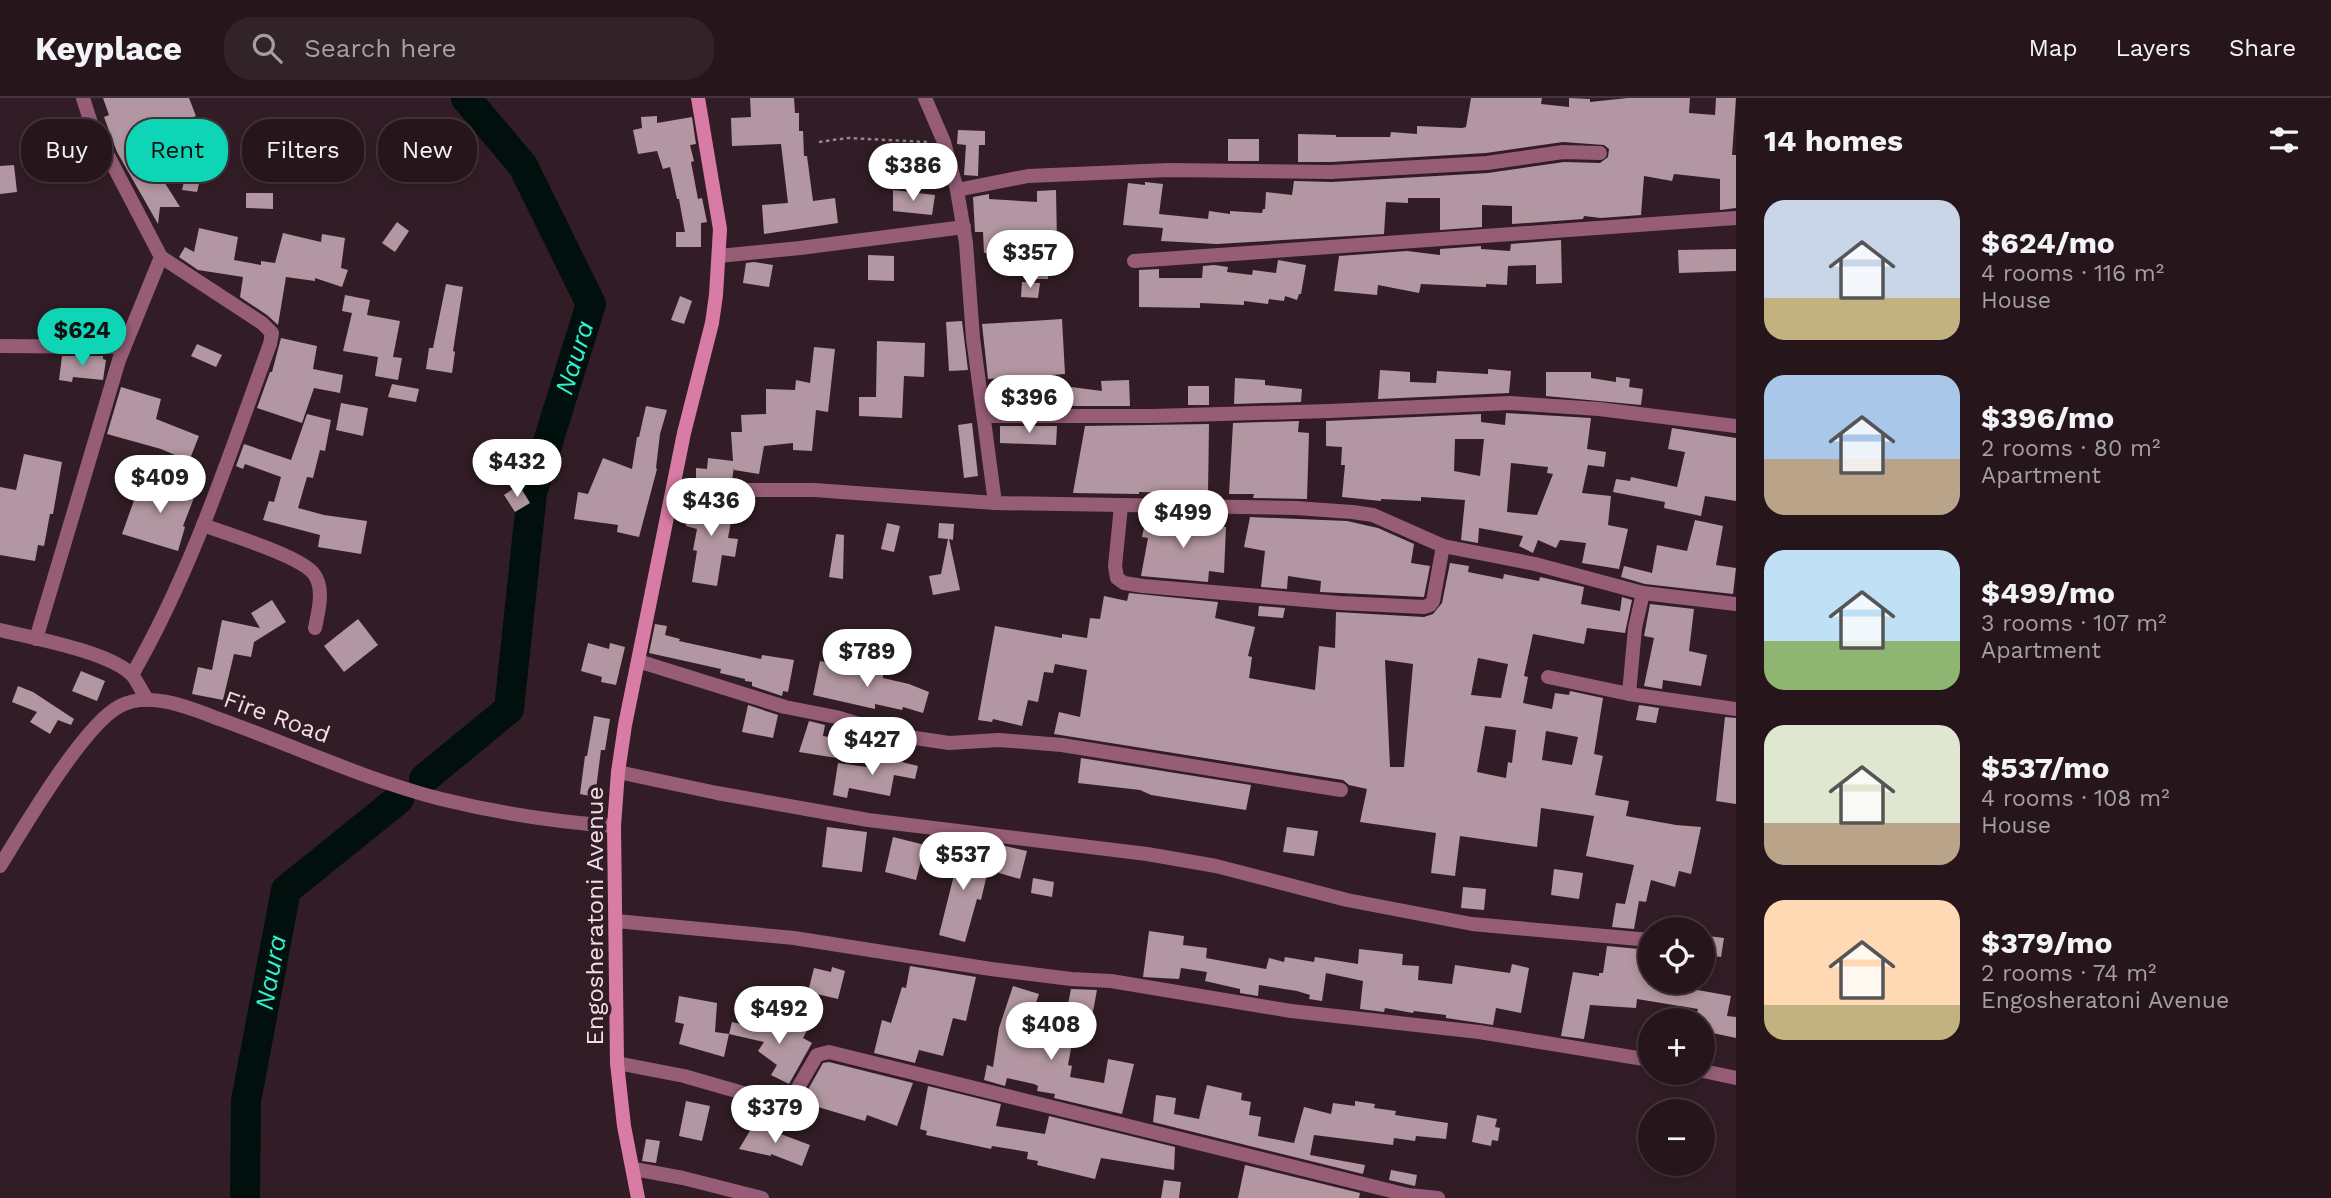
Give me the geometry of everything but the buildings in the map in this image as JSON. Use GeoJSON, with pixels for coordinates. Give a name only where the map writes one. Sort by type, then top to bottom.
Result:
{"type":"FeatureCollection","features":[{"type":"Feature","properties":{"kind":"street"},"geometry":{"type":"LineString","coordinates":[[83,98],[91,123],[162,257],[262,323],[272,333],[203,525],[154,637],[132,675]]}},
{"type":"Feature","properties":{"kind":"street","name":"Engosheratoni Avenue"},"geometry":{"type":"LineString","coordinates":[[638,1198],[624,1126],[617,1063],[614,826],[618,772],[638,661],[684,433],[712,323],[720,229],[698,98]]}},
{"type":"Feature","properties":{"kind":"street"},"geometry":{"type":"LineString","coordinates":[[925,98],[944,142],[964,228],[973,338],[995,503]]}},
{"type":"Feature","properties":{"kind":"street"},"geometry":{"type":"LineString","coordinates":[[957,190],[1028,176],[1168,170],[1331,172],[1488,163],[1563,152],[1600,153]]}},
{"type":"Feature","properties":{"kind":"street"},"geometry":{"type":"LineString","coordinates":[[1134,261],[1736,218]]}},
{"type":"Feature","properties":{"kind":"street"},"geometry":{"type":"LineString","coordinates":[[719,256],[964,228]]}},
{"type":"Feature","properties":{"kind":"street"},"geometry":{"type":"LineString","coordinates":[[36,639],[124,347],[162,257]]}},
{"type":"Feature","properties":{"kind":"street"},"geometry":{"type":"LineString","coordinates":[[0,346],[124,347]]}},
{"type":"Feature","properties":{"kind":"street"},"geometry":{"type":"LineString","coordinates":[[984,416],[1304,412],[1510,403],[1635,412],[1736,426]]}},
{"type":"Feature","properties":{"kind":"street"},"geometry":{"type":"LineString","coordinates":[[673,490],[814,489],[995,503],[1296,508],[1373,514],[1443,546],[1546,567],[1643,593],[1736,604]]}},
{"type":"Feature","properties":{"kind":"street"},"geometry":{"type":"LineString","coordinates":[[1121,506],[1116,578],[1124,583],[1143,586],[1340,603],[1424,607],[1433,601],[1443,546]]}},
{"type":"Feature","properties":{"kind":"street"},"geometry":{"type":"LineString","coordinates":[[203,525],[275,552],[308,568],[315,575],[320,589],[315,628]]}},
{"type":"Feature","properties":{"kind":"street"},"geometry":{"type":"LineString","coordinates":[[1629,694],[1635,628],[1643,593]]}},
{"type":"Feature","properties":{"kind":"street"},"geometry":{"type":"LineString","coordinates":[[0,630],[73,648],[114,664],[132,675],[147,699],[129,702],[109,712],[93,730],[54,783],[0,866]]}},
{"type":"Feature","properties":{"kind":"street"},"geometry":{"type":"LineString","coordinates":[[638,661],[785,707],[924,741],[1023,741],[1341,790]]}},
{"type":"Feature","properties":{"kind":"street"},"geometry":{"type":"LineString","coordinates":[[1548,677],[1629,694],[1736,709]]}},
{"type":"Feature","properties":{"kind":"street","name":"Fire Road"},"geometry":{"type":"LineString","coordinates":[[147,699],[209,716],[371,776],[439,798],[546,820],[614,826]]}},
{"type":"Feature","properties":{"kind":"street"},"geometry":{"type":"LineString","coordinates":[[618,772],[868,820],[1147,854],[1216,866],[1347,900],[1472,924],[1638,939]]}},
{"type":"Feature","properties":{"kind":"street"},"geometry":{"type":"LineString","coordinates":[[616,921],[793,938],[990,969],[1111,981],[1291,1011],[1479,1032],[1638,1058]]}},
{"type":"Feature","properties":{"kind":"street"},"geometry":{"type":"LineString","coordinates":[[617,1063],[684,1076],[778,1103],[792,1098],[817,1055],[829,1052],[1408,1195],[1438,1198]]}},
{"type":"Feature","properties":{"kind":"street"},"geometry":{"type":"LineString","coordinates":[[1715,1073],[1736,1077]]}},
{"type":"Feature","properties":{"kind":"street"},"geometry":{"type":"LineString","coordinates":[[634,1169],[762,1198]]}},
{"type":"Feature","properties":{"kind":"path"},"geometry":{"type":"LineString","coordinates":[[819,142],[848,138],[944,142]]}},
{"type":"Feature","properties":{"kind":"waterway","name":"Naura"},"geometry":{"type":"LineString","coordinates":[[424,779],[509,709],[532,493],[591,304],[523,166],[466,98]]}},
{"type":"Feature","properties":{"kind":"waterway","name":"Naura"},"geometry":{"type":"LineString","coordinates":[[245,1198],[246,1101],[286,890],[399,799]]}}]}
